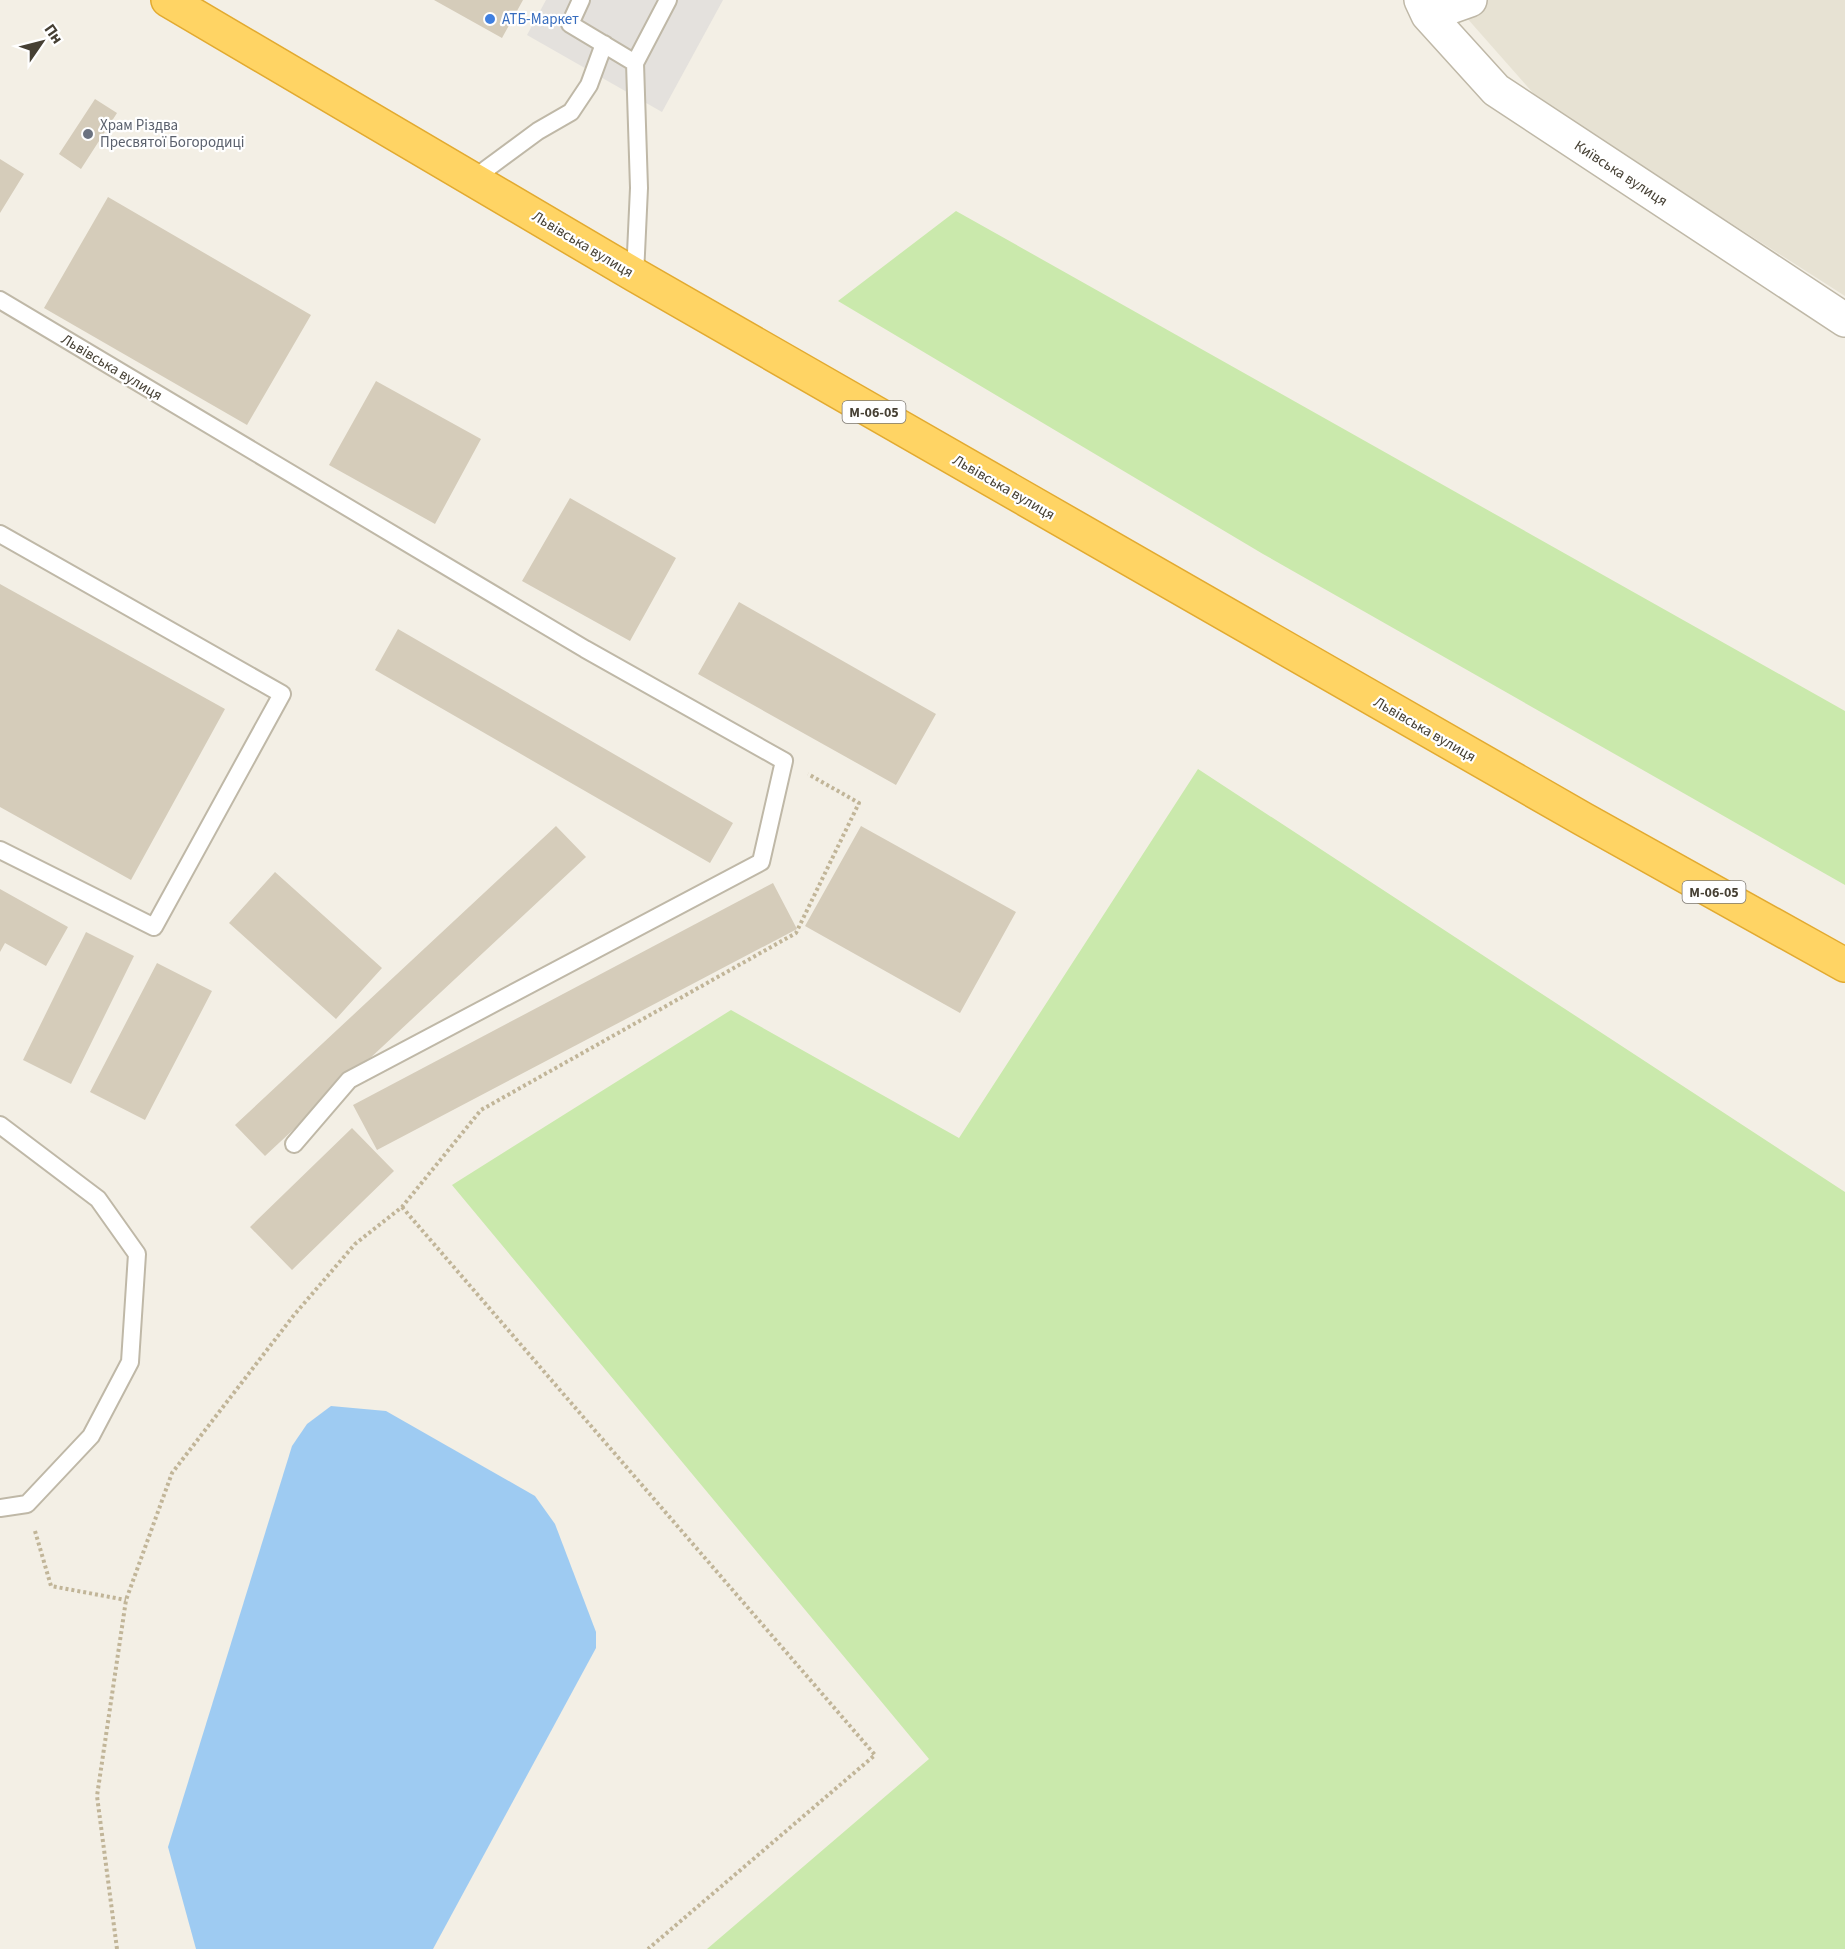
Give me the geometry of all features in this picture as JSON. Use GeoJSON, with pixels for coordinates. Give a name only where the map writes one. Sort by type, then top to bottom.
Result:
{"type":"FeatureCollection","features":[{"type":"Feature","properties":{"kind":"highway","name":"Львівська вулиця"},"geometry":{"type":"LineString","coordinates":[[168,0],[635,275],[1583,819],[1845,965]]}},
{"type":"Feature","properties":{"kind":"street"},"geometry":{"type":"LineString","coordinates":[[1424,7],[1470,0]]}},
{"type":"Feature","properties":{"kind":"street","name":"Київська вулиця"},"geometry":{"type":"LineString","coordinates":[[1424,7],[1496,90],[1845,320]]}},
{"type":"Feature","properties":{"kind":"lane"},"geometry":{"type":"LineString","coordinates":[[581,0],[570,24],[635,63]]}},
{"type":"Feature","properties":{"kind":"lane"},"geometry":{"type":"LineString","coordinates":[[635,275],[639,188],[635,63],[668,0]]}},
{"type":"Feature","properties":{"kind":"lane"},"geometry":{"type":"LineString","coordinates":[[473,178],[538,131],[570,112],[589,85],[604,44]]}},
{"type":"Feature","properties":{"kind":"lane","name":"Львівська вулиця"},"geometry":{"type":"LineString","coordinates":[[0,300],[585,649],[784,761]]}},
{"type":"Feature","properties":{"kind":"lane"},"geometry":{"type":"LineString","coordinates":[[0,534],[282,694],[154,927],[0,850]]}},
{"type":"Feature","properties":{"kind":"lane"},"geometry":{"type":"LineString","coordinates":[[294,1144],[349,1080],[761,862],[784,761]]}},
{"type":"Feature","properties":{"kind":"lane"},"geometry":{"type":"LineString","coordinates":[[0,1125],[98,1199],[136,1254],[130,1362],[91,1436],[27,1504],[0,1508]]}},
{"type":"Feature","properties":{"kind":"path"},"geometry":{"type":"LineString","coordinates":[[117,1949],[97,1796],[126,1600],[172,1473],[294,1316],[355,1244],[402,1207],[481,1110],[796,933],[860,803],[784,761]]}},
{"type":"Feature","properties":{"kind":"path"},"geometry":{"type":"LineString","coordinates":[[402,1207],[875,1755],[648,1949]]}},
{"type":"Feature","properties":{"kind":"path"},"geometry":{"type":"LineString","coordinates":[[27,1504],[51,1586],[126,1600]]}},
{"type":"Feature","properties":{"kind":"shaded area"},"geometry":{"type":"Polygon","coordinates":[[[546,0],[723,0],[662,112],[527,35],[546,0]]]}},
{"type":"Feature","properties":{"kind":"shaded area"},"geometry":{"type":"Polygon","coordinates":[[[1451,0],[1845,0],[1845,296],[1540,101],[1451,0]]]}},
{"type":"Feature","properties":{"kind":"green space"},"geometry":{"type":"Polygon","coordinates":[[[956,211],[1845,711],[1845,885],[1263,554],[838,301],[956,211]]]}},
{"type":"Feature","properties":{"kind":"green space"},"geometry":{"type":"Polygon","coordinates":[[[1198,769],[1845,1192],[1845,1949],[707,1949],[929,1759],[452,1185],[731,1010],[959,1138],[1198,769]]]}},
{"type":"Feature","properties":{"kind":"water"},"geometry":{"type":"Polygon","coordinates":[[[331,1406],[386,1411],[535,1496],[555,1524],[596,1632],[596,1648],[433,1949],[196,1949],[168,1847],[292,1446],[307,1424],[331,1406]]]}},
{"type":"Feature","properties":{"kind":"building","name":"АТБ-Маркет"},"geometry":{"type":"Polygon","coordinates":[[[434,0],[523,0],[502,38],[434,0]]]}},
{"type":"Feature","properties":{"kind":"building","name":"Храм Різдва Пресвятої Богородиці"},"geometry":{"type":"Polygon","coordinates":[[[95,99],[117,113],[81,169],[59,154],[95,99]]]}},
{"type":"Feature","properties":{"kind":"building"},"geometry":{"type":"Polygon","coordinates":[[[0,159],[24,174],[0,213],[0,159]]]}},
{"type":"Feature","properties":{"kind":"building"},"geometry":{"type":"Polygon","coordinates":[[[108,197],[311,315],[247,425],[44,308],[108,197]]]}},
{"type":"Feature","properties":{"kind":"building"},"geometry":{"type":"Polygon","coordinates":[[[376,381],[481,439],[435,524],[329,465],[376,381]]]}},
{"type":"Feature","properties":{"kind":"building"},"geometry":{"type":"Polygon","coordinates":[[[570,498],[676,558],[630,641],[522,581],[570,498]]]}},
{"type":"Feature","properties":{"kind":"building"},"geometry":{"type":"Polygon","coordinates":[[[0,584],[225,709],[131,880],[0,807],[0,584]]]}},
{"type":"Feature","properties":{"kind":"building"},"geometry":{"type":"Polygon","coordinates":[[[739,602],[936,714],[896,785],[698,674],[739,602]]]}},
{"type":"Feature","properties":{"kind":"building"},"geometry":{"type":"Polygon","coordinates":[[[398,629],[733,823],[710,863],[375,670],[398,629]]]}},
{"type":"Feature","properties":{"kind":"building"},"geometry":{"type":"Polygon","coordinates":[[[556,826],[586,857],[265,1156],[235,1125],[556,826]]]}},
{"type":"Feature","properties":{"kind":"building"},"geometry":{"type":"Polygon","coordinates":[[[861,826],[1016,912],[960,1013],[805,926],[861,826]]]}},
{"type":"Feature","properties":{"kind":"building"},"geometry":{"type":"Polygon","coordinates":[[[275,872],[382,968],[336,1019],[229,923],[275,872]]]}},
{"type":"Feature","properties":{"kind":"building"},"geometry":{"type":"Polygon","coordinates":[[[773,883],[797,929],[377,1150],[353,1105],[773,883]]]}},
{"type":"Feature","properties":{"kind":"building"},"geometry":{"type":"Polygon","coordinates":[[[0,889],[68,927],[46,966],[5,943],[0,952],[0,889]]]}},
{"type":"Feature","properties":{"kind":"building"},"geometry":{"type":"Polygon","coordinates":[[[86,932],[134,956],[71,1084],[23,1060],[86,932]]]}},
{"type":"Feature","properties":{"kind":"building"},"geometry":{"type":"Polygon","coordinates":[[[157,963],[212,991],[145,1120],[90,1092],[157,963]]]}},
{"type":"Feature","properties":{"kind":"building"},"geometry":{"type":"Polygon","coordinates":[[[352,1128],[394,1171],[292,1270],[250,1227],[352,1128]]]}},
{"type":"Feature","properties":{"kind":"place","name":"АТБ-Маркет"},"geometry":{"type":"Point","coordinates":[490,19]}},
{"type":"Feature","properties":{"kind":"place","name":"Храм Різдва Пресвятої Богородиці"},"geometry":{"type":"Point","coordinates":[88,134]}}]}
